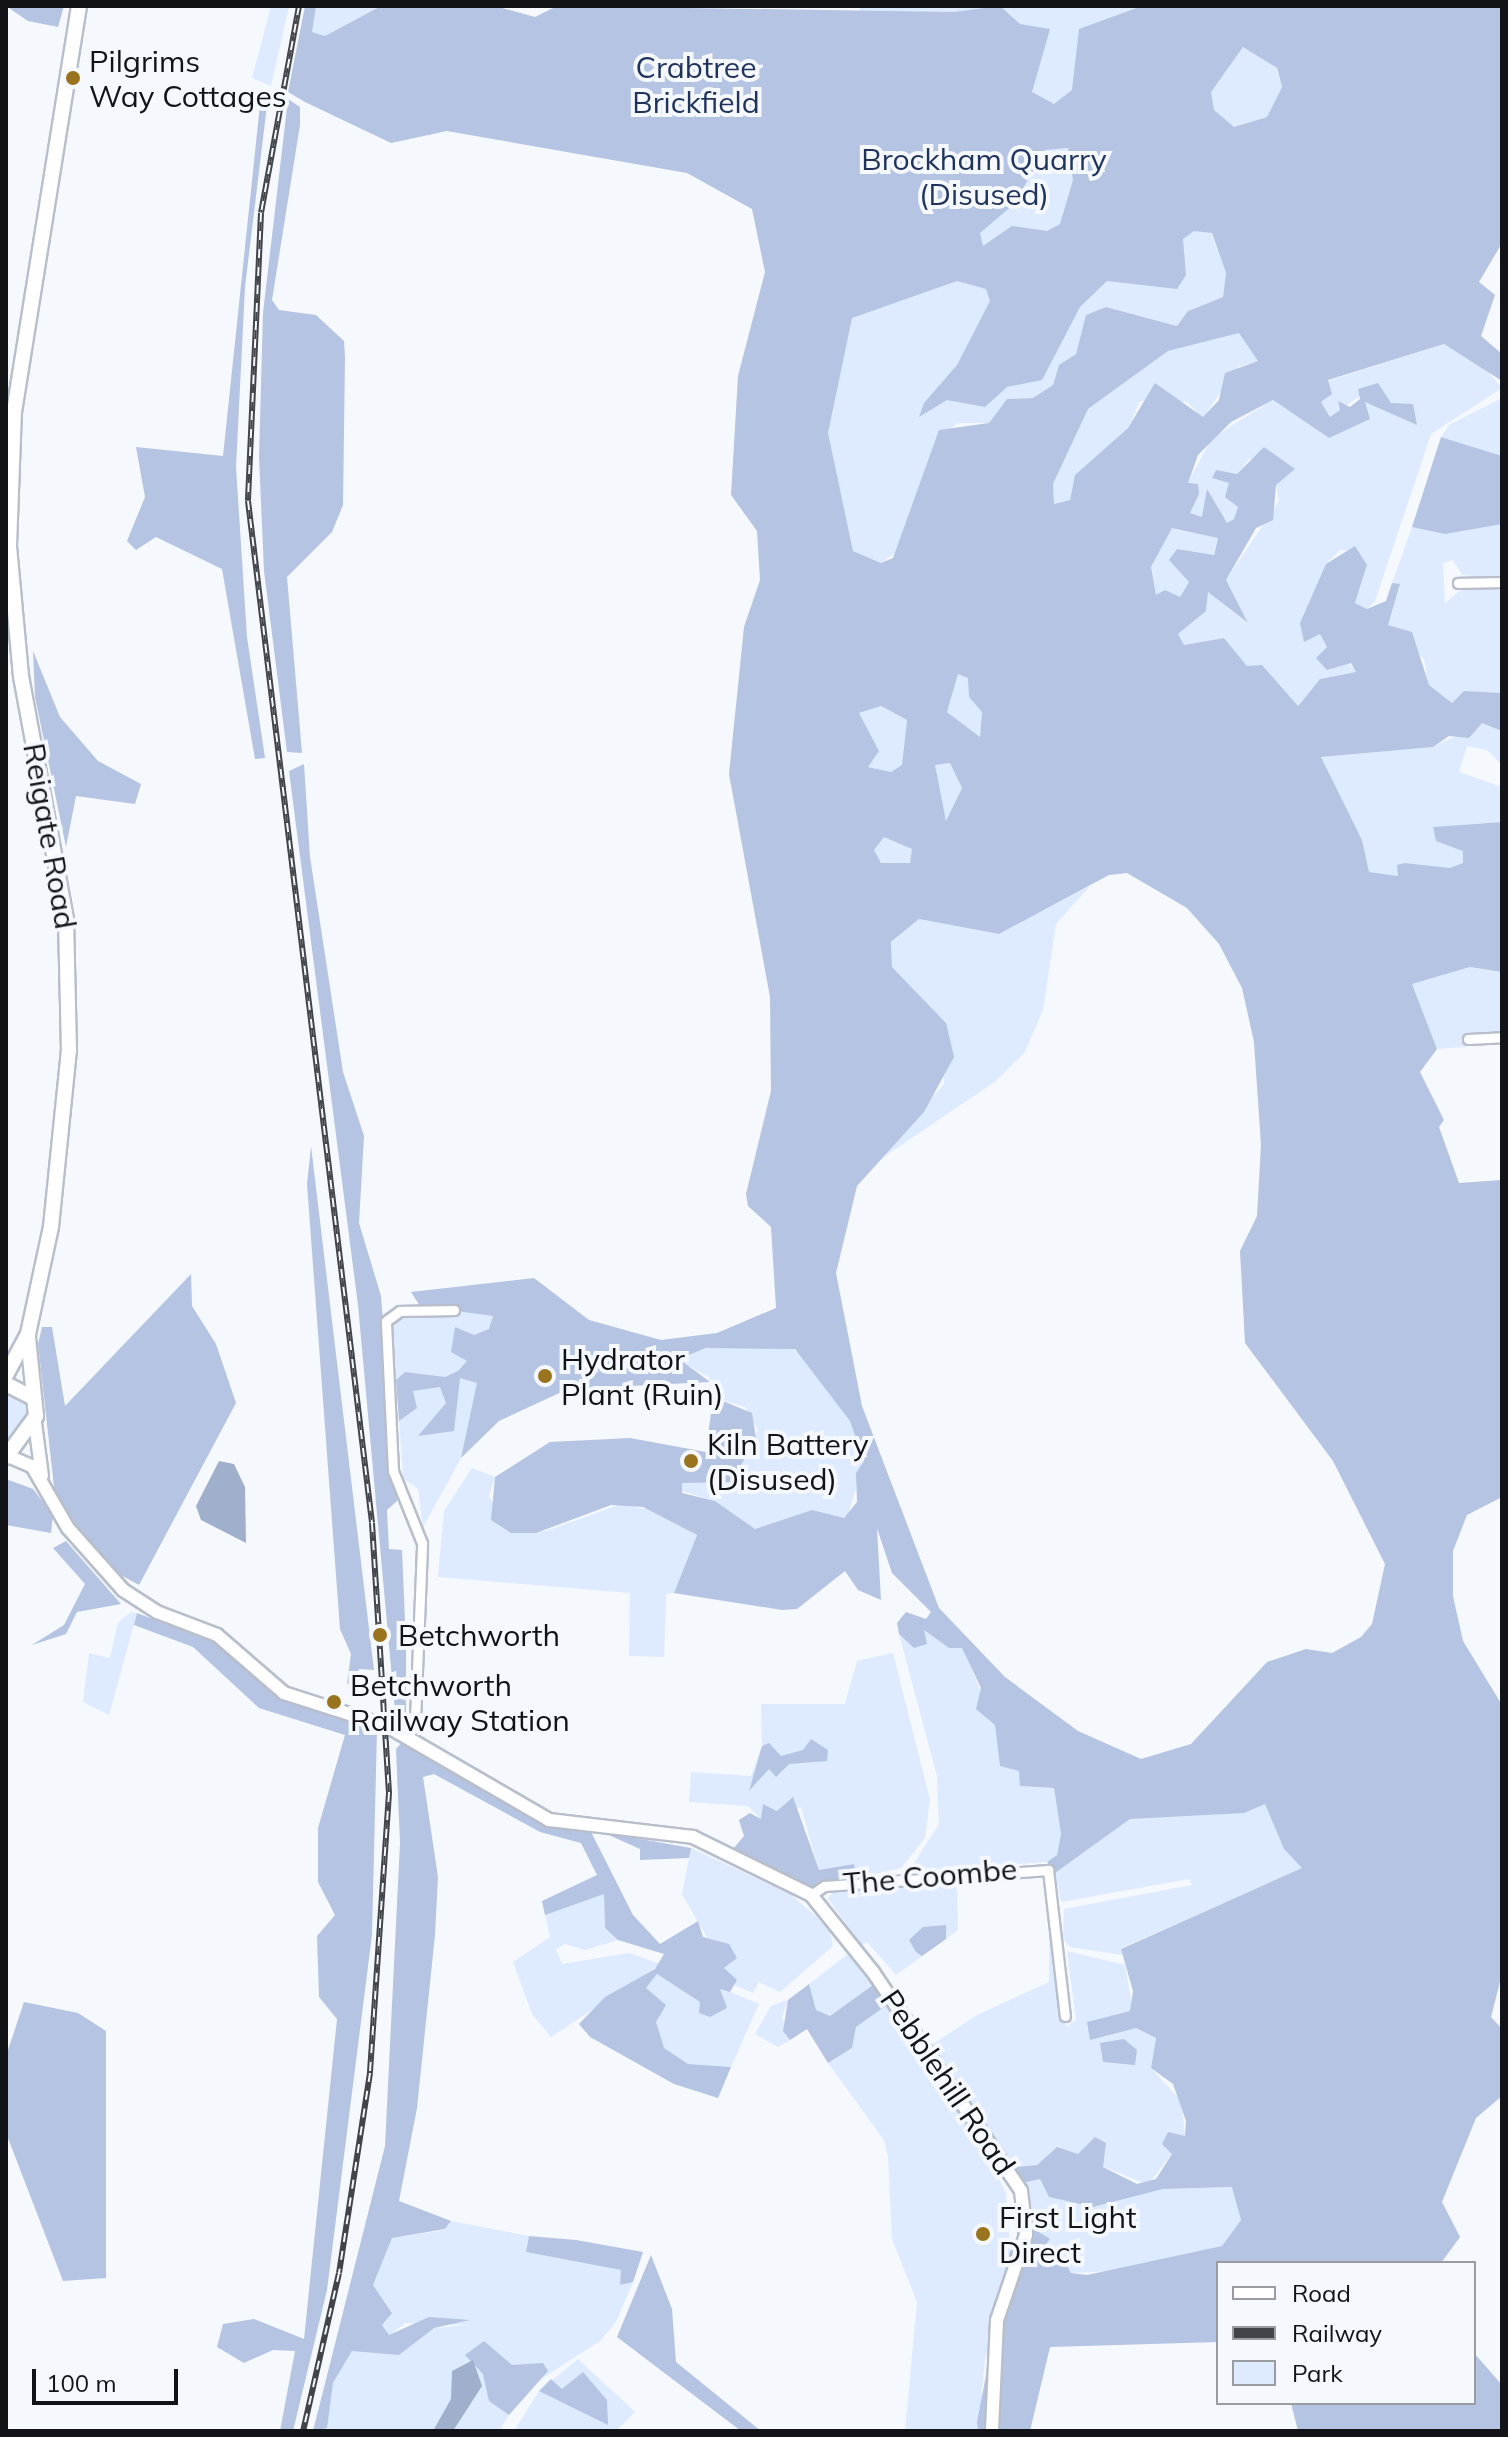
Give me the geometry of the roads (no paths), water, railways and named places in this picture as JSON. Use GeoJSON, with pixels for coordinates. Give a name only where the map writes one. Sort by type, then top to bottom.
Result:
{"type":"FeatureCollection","features":[{"type":"Feature","properties":{"kind":"main road","name":"Reigate Road"},"geometry":{"type":"LineString","coordinates":[[35,1423],[28,1334],[62,1152],[69,949],[21,676],[9,546],[14,412],[79,6]]}},
{"type":"Feature","properties":{"kind":"main road","name":"Reigate Road"},"geometry":{"type":"LineString","coordinates":[[6,1375],[28,1334]]}},
{"type":"Feature","properties":{"kind":"main road"},"geometry":{"type":"LineString","coordinates":[[6,1384],[33,1398]]}},
{"type":"Feature","properties":{"kind":"main road"},"geometry":{"type":"LineString","coordinates":[[35,1423],[43,1482]]}},
{"type":"Feature","properties":{"kind":"main road"},"geometry":{"type":"LineString","coordinates":[[35,1423],[7,1456],[32,1466],[68,1528],[123,1590],[217,1635],[284,1693],[408,1738],[549,1820],[693,1837],[811,1895]]}},
{"type":"Feature","properties":{"kind":"main road","name":"Pebblehill Road"},"geometry":{"type":"LineString","coordinates":[[811,1895],[873,1972],[1021,2191],[1026,2235],[997,2320],[992,2431]]}},
{"type":"Feature","properties":{"kind":"street"},"geometry":{"type":"LineString","coordinates":[[1458,583],[1502,582]]}},
{"type":"Feature","properties":{"kind":"street"},"geometry":{"type":"LineString","coordinates":[[1468,1039],[1502,1037]]}},
{"type":"Feature","properties":{"kind":"street"},"geometry":{"type":"LineString","coordinates":[[408,1738],[415,1721],[422,1543],[393,1471],[386,1321],[400,1311],[454,1310]]}},
{"type":"Feature","properties":{"kind":"street","name":"The Coombe"},"geometry":{"type":"LineString","coordinates":[[811,1895],[824,1886],[1048,1870],[1065,2016]]}},
{"type":"Feature","properties":{"kind":"railway"},"geometry":{"type":"LineString","coordinates":[[299,6],[261,213],[248,501],[372,1523],[389,1793],[370,2073],[339,2273],[303,2431]]}},
{"type":"Feature","properties":{"kind":"place","name":"Pilgrims Way Cottages"},"geometry":{"type":"Point","coordinates":[73,78]}},
{"type":"Feature","properties":{"kind":"place","name":"Hydrator Plant (Ruin)"},"geometry":{"type":"Point","coordinates":[545,1376]}},
{"type":"Feature","properties":{"kind":"place","name":"Kiln Battery (Disused)"},"geometry":{"type":"Point","coordinates":[691,1461]}},
{"type":"Feature","properties":{"kind":"place","name":"Betchworth"},"geometry":{"type":"Point","coordinates":[380,1635]}},
{"type":"Feature","properties":{"kind":"place","name":"Betchworth Railway Station"},"geometry":{"type":"Point","coordinates":[334,1702]}},
{"type":"Feature","properties":{"kind":"place","name":"First Light Direct"},"geometry":{"type":"Point","coordinates":[983,2234]}},
{"type":"Feature","properties":{"kind":"park label","name":"Crabtree Brickfield"},"geometry":{"type":"Point","coordinates":[696,84]}},
{"type":"Feature","properties":{"kind":"park label","name":"Brockham Quarry (Disused)"},"geometry":{"type":"Point","coordinates":[984,176]}}]}
